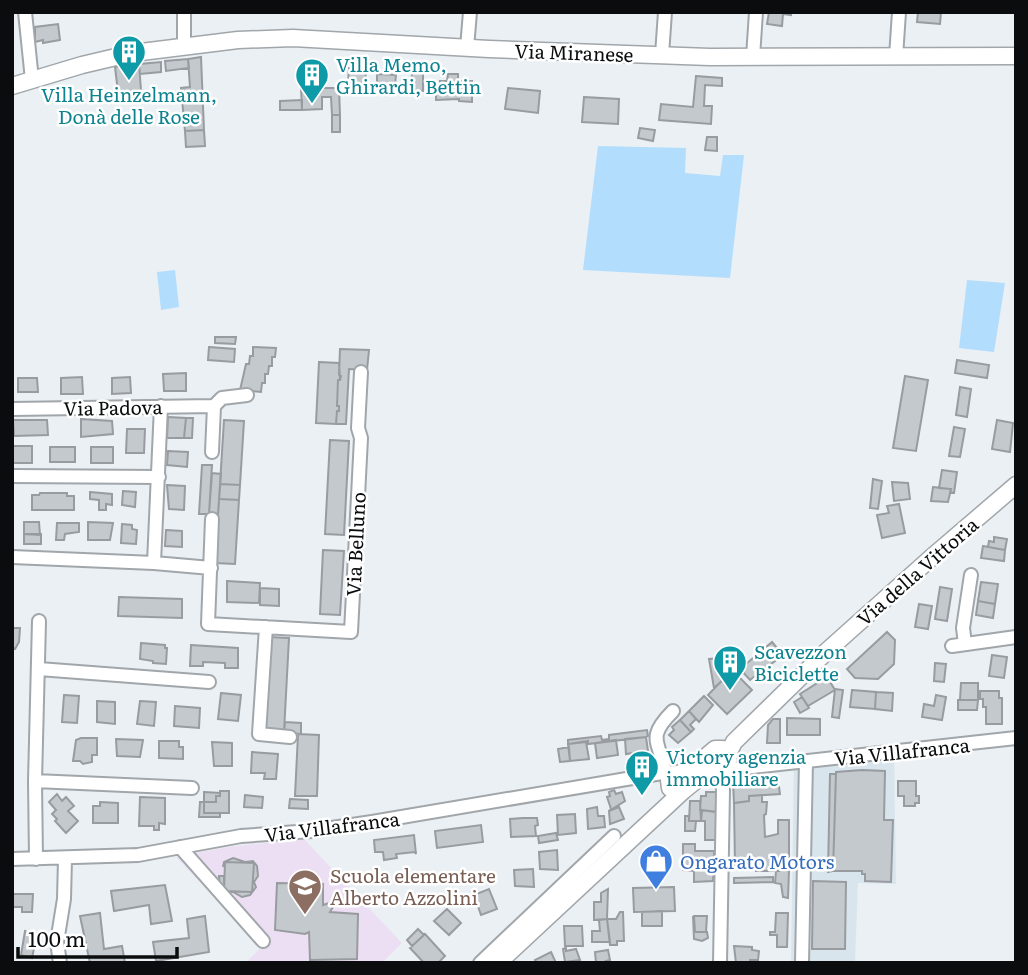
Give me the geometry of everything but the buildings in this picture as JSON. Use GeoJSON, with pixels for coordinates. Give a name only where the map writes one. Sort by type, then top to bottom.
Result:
{"type":"FeatureCollection","features":[{"type":"Feature","properties":{"kind":"main road","name":"Via Miranese"},"geometry":{"type":"LineString","coordinates":[[12,86],[107,58],[184,46],[293,38],[662,55],[1016,56]]}},
{"type":"Feature","properties":{"kind":"main road","name":"Via della Vittoria"},"geometry":{"type":"LineString","coordinates":[[673,782],[699,778],[725,765],[724,754],[736,728],[789,688],[932,557],[1016,485]]}},
{"type":"Feature","properties":{"kind":"main road","name":"Via della Vittoria"},"geometry":{"type":"LineString","coordinates":[[498,963],[664,798],[673,782],[694,767],[724,754]]}},
{"type":"Feature","properties":{"kind":"street"},"geometry":{"type":"LineString","coordinates":[[25,12],[32,80]]}},
{"type":"Feature","properties":{"kind":"street"},"geometry":{"type":"LineString","coordinates":[[184,12],[184,46]]}},
{"type":"Feature","properties":{"kind":"street"},"geometry":{"type":"LineString","coordinates":[[467,48],[470,12]]}},
{"type":"Feature","properties":{"kind":"street"},"geometry":{"type":"LineString","coordinates":[[662,55],[665,12]]}},
{"type":"Feature","properties":{"kind":"street"},"geometry":{"type":"LineString","coordinates":[[753,57],[756,12]]}},
{"type":"Feature","properties":{"kind":"street"},"geometry":{"type":"LineString","coordinates":[[896,57],[898,12]]}},
{"type":"Feature","properties":{"kind":"street","name":"Via Belluno"},"geometry":{"type":"LineString","coordinates":[[211,568],[208,624],[351,632],[361,438],[358,428],[361,372]]}},
{"type":"Feature","properties":{"kind":"street","name":"Via Padova"},"geometry":{"type":"LineString","coordinates":[[12,409],[214,406],[222,398],[247,395]]}},
{"type":"Feature","properties":{"kind":"street"},"geometry":{"type":"LineString","coordinates":[[155,563],[161,406]]}},
{"type":"Feature","properties":{"kind":"street"},"geometry":{"type":"LineString","coordinates":[[212,453],[214,406]]}},
{"type":"Feature","properties":{"kind":"street"},"geometry":{"type":"LineString","coordinates":[[12,476],[159,477]]}},
{"type":"Feature","properties":{"kind":"street"},"geometry":{"type":"LineString","coordinates":[[12,557],[211,568],[212,519]]}},
{"type":"Feature","properties":{"kind":"street"},"geometry":{"type":"LineString","coordinates":[[971,575],[958,645],[1016,637]]}},
{"type":"Feature","properties":{"kind":"street"},"geometry":{"type":"LineString","coordinates":[[36,859],[39,621]]}},
{"type":"Feature","properties":{"kind":"street"},"geometry":{"type":"LineString","coordinates":[[266,627],[259,734],[290,737]]}},
{"type":"Feature","properties":{"kind":"street"},"geometry":{"type":"LineString","coordinates":[[39,669],[209,682]]}},
{"type":"Feature","properties":{"kind":"street"},"geometry":{"type":"LineString","coordinates":[[673,711],[662,723],[655,740],[673,782]]}},
{"type":"Feature","properties":{"kind":"street","name":"Via Villafranca"},"geometry":{"type":"LineString","coordinates":[[716,771],[1016,738]]}},
{"type":"Feature","properties":{"kind":"street"},"geometry":{"type":"LineString","coordinates":[[724,754],[746,767]]}},
{"type":"Feature","properties":{"kind":"street"},"geometry":{"type":"LineString","coordinates":[[803,963],[806,761]]}},
{"type":"Feature","properties":{"kind":"street"},"geometry":{"type":"LineString","coordinates":[[716,771],[722,780],[723,790],[720,963]]}},
{"type":"Feature","properties":{"kind":"street","name":"Via Villafranca"},"geometry":{"type":"LineString","coordinates":[[12,859],[118,857],[241,836],[330,829],[650,776],[673,782]]}},
{"type":"Feature","properties":{"kind":"street"},"geometry":{"type":"LineString","coordinates":[[35,781],[192,788]]}},
{"type":"Feature","properties":{"kind":"street"},"geometry":{"type":"LineString","coordinates":[[480,963],[620,840]]}},
{"type":"Feature","properties":{"kind":"street"},"geometry":{"type":"LineString","coordinates":[[180,847],[263,941]]}},
{"type":"Feature","properties":{"kind":"street"},"geometry":{"type":"LineString","coordinates":[[60,963],[57,942],[64,899],[65,859]]}},
{"type":"Feature","properties":{"kind":"shaded area"},"geometry":{"type":"Polygon","coordinates":[[[598,146],[686,148],[685,173],[720,176],[723,155],[744,155],[730,278],[583,270],[598,146]]]}},
{"type":"Feature","properties":{"kind":"shaded area"},"geometry":{"type":"Polygon","coordinates":[[[175,270],[179,307],[161,310],[157,272],[175,270]]]}},
{"type":"Feature","properties":{"kind":"shaded area"},"geometry":{"type":"Polygon","coordinates":[[[967,280],[1005,283],[994,352],[959,348],[967,280]]]}},
{"type":"Feature","properties":{"kind":"shaded area"},"geometry":{"type":"Polygon","coordinates":[[[894,747],[896,884],[858,883],[855,963],[791,963],[794,757],[894,747]]]}},
{"type":"Feature","properties":{"kind":"shaded area","name":"Scuola elementare Alberto Azzolini"},"geometry":{"type":"Polygon","coordinates":[[[304,839],[402,943],[382,963],[245,963],[262,947],[176,857],[228,847],[304,839]]]}},
{"type":"Feature","properties":{"kind":"place","name":"Villa Heinzelmann, Donà delle Rose"},"geometry":{"type":"Point","coordinates":[129,82]}},
{"type":"Feature","properties":{"kind":"place","name":"Villa Memo, Ghirardi, Bettin"},"geometry":{"type":"Point","coordinates":[312,105]}},
{"type":"Feature","properties":{"kind":"place","name":"Scavezzon Biciclette"},"geometry":{"type":"Point","coordinates":[730,692]}},
{"type":"Feature","properties":{"kind":"place","name":"Victory agenzia immobiliare"},"geometry":{"type":"Point","coordinates":[642,797]}},
{"type":"Feature","properties":{"kind":"place","name":"Ongarato Motors"},"geometry":{"type":"Point","coordinates":[656,891]}},
{"type":"Feature","properties":{"kind":"place","name":"Scuola elementare Alberto Azzolini"},"geometry":{"type":"Point","coordinates":[305,916]}}]}
